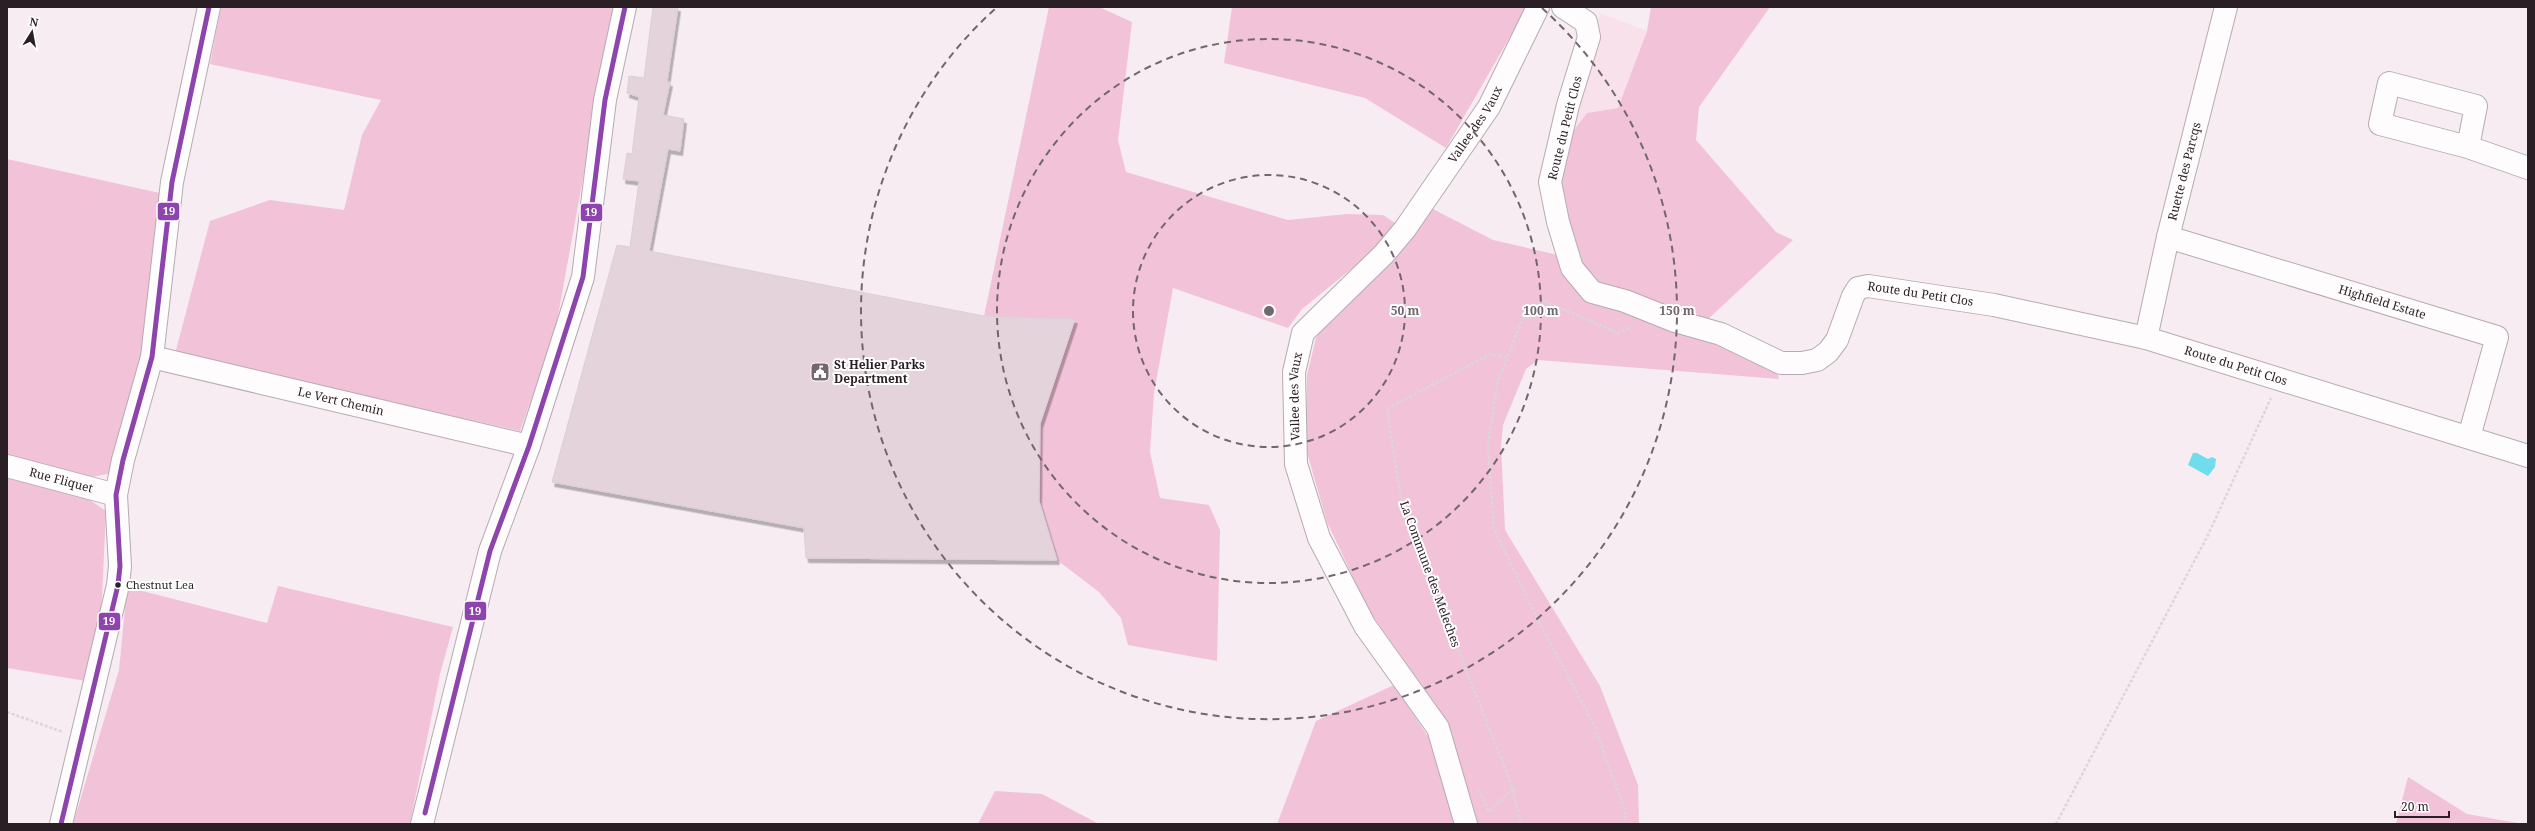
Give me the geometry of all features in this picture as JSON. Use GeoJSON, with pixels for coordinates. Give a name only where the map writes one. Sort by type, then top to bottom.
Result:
{"type":"FeatureCollection","features":[{"type":"Feature","properties":{"kind":"street"},"geometry":{"type":"LineString","coordinates":[[61,824],[118,585],[120,566],[116,495],[123,460],[152,358],[172,182],[209,7]]}},
{"type":"Feature","properties":{"kind":"street"},"geometry":{"type":"LineString","coordinates":[[422,824],[490,551],[530,446],[583,277],[605,100],[625,7]]}},
{"type":"Feature","properties":{"kind":"street","name":"Vallee des Vaux"},"geometry":{"type":"LineString","coordinates":[[1466,824],[1438,728],[1365,626],[1318,538],[1296,464],[1294,372],[1303,333],[1384,254],[1405,229],[1489,107],[1538,7]]}},
{"type":"Feature","properties":{"kind":"street","name":"Route du Petit Clos"},"geometry":{"type":"LineString","coordinates":[[1563,7],[1586,22],[1589,37],[1568,105],[1550,182],[1558,222],[1572,268],[1592,292],[1625,301],[1676,321],[1721,334],[1781,363],[1802,364],[1817,360],[1828,352],[1837,340],[1853,296],[1858,288],[1868,286],[1994,305],[2146,338],[2528,456]]}},
{"type":"Feature","properties":{"kind":"street","name":"Ruette des Parcqs"},"geometry":{"type":"LineString","coordinates":[[2146,338],[2168,237],[2226,7]]}},
{"type":"Feature","properties":{"kind":"street"},"geometry":{"type":"LineString","coordinates":[[2468,147],[2528,168]]}},
{"type":"Feature","properties":{"kind":"street","name":"Highfield Estate"},"geometry":{"type":"LineString","coordinates":[[2168,237],[2497,337],[2469,437]]}},
{"type":"Feature","properties":{"kind":"street","name":"Le Vert Chemin"},"geometry":{"type":"LineString","coordinates":[[152,358],[530,446]]}},
{"type":"Feature","properties":{"kind":"street","name":"Rue Fliquet"},"geometry":{"type":"LineString","coordinates":[[7,466],[116,495]]}},
{"type":"Feature","properties":{"kind":"path"},"geometry":{"type":"LineString","coordinates":[[1624,824],[1626,814],[1594,725],[1539,622],[1494,529],[1488,445],[1496,384],[1522,320],[1542,300],[1618,333],[1637,325],[1625,301]]}},
{"type":"Feature","properties":{"kind":"path","name":"La Commune des Meleches"},"geometry":{"type":"LineString","coordinates":[[1506,357],[1490,354],[1388,409],[1402,508],[1513,789],[1521,824]]}},
{"type":"Feature","properties":{"kind":"path"},"geometry":{"type":"LineString","coordinates":[[2056,824],[2208,535],[2279,378]]}},
{"type":"Feature","properties":{"kind":"path"},"geometry":{"type":"LineString","coordinates":[[7,712],[82,739]]}},
{"type":"Feature","properties":{"kind":"path"},"geometry":{"type":"LineString","coordinates":[[1476,786],[1489,812],[1513,789]]}},
{"type":"Feature","properties":{"kind":"shaded area"},"geometry":{"type":"Polygon","coordinates":[[[221,7],[614,7],[555,332],[520,431],[175,354],[210,221],[270,200],[344,210],[362,135],[381,100],[210,64],[221,7]]]}},
{"type":"Feature","properties":{"kind":"shaded area"},"geometry":{"type":"Polygon","coordinates":[[[1049,7],[1099,7],[1132,22],[1118,140],[1126,172],[1288,220],[1347,214],[1383,215],[1395,223],[1376,249],[1302,309],[1288,328],[1173,288],[1154,393],[1150,452],[1160,498],[1209,505],[1220,530],[1217,661],[1128,645],[1121,618],[1099,592],[1057,560],[1039,501],[1039,424],[1075,320],[984,316],[1049,7]]]}},
{"type":"Feature","properties":{"kind":"shaded area"},"geometry":{"type":"Polygon","coordinates":[[[1232,7],[1527,7],[1446,148],[1365,98],[1224,63],[1232,7]]]}},
{"type":"Feature","properties":{"kind":"shaded area"},"geometry":{"type":"Polygon","coordinates":[[[1651,7],[1770,7],[1699,107],[1696,140],[1776,232],[1793,240],[1706,321],[1595,286],[1578,268],[1557,182],[1569,137],[1587,113],[1618,108],[1647,31],[1651,7]]]}},
{"type":"Feature","properties":{"kind":"shaded area"},"geometry":{"type":"Polygon","coordinates":[[[1600,13],[1647,31],[1618,108],[1587,113],[1569,137],[1596,38],[1600,13]]]}},
{"type":"Feature","properties":{"kind":"shaded area"},"geometry":{"type":"Polygon","coordinates":[[[7,159],[164,194],[145,349],[112,473],[82,479],[7,459],[7,159]]]}},
{"type":"Feature","properties":{"kind":"shaded area"},"geometry":{"type":"Polygon","coordinates":[[[1429,207],[1493,240],[1558,255],[1561,273],[1588,301],[1617,307],[1715,340],[1776,368],[1779,379],[1538,360],[1526,369],[1503,425],[1501,446],[1505,530],[1600,686],[1638,785],[1639,824],[1477,824],[1453,742],[1433,701],[1368,609],[1327,522],[1306,449],[1307,375],[1316,338],[1329,320],[1429,207]]]}},
{"type":"Feature","properties":{"kind":"shaded area"},"geometry":{"type":"Polygon","coordinates":[[[7,476],[84,496],[106,511],[98,683],[7,668],[7,476]]]}},
{"type":"Feature","properties":{"kind":"shaded area"},"geometry":{"type":"Polygon","coordinates":[[[278,586],[453,627],[440,674],[410,824],[73,824],[119,670],[127,587],[267,623],[278,586]]]}},
{"type":"Feature","properties":{"kind":"shaded area"},"geometry":{"type":"Polygon","coordinates":[[[1394,685],[1431,741],[1456,824],[1277,824],[1316,721],[1394,685]]]}},
{"type":"Feature","properties":{"kind":"shaded area"},"geometry":{"type":"Polygon","coordinates":[[[2408,777],[2467,814],[2523,824],[2396,824],[2408,777]]]}},
{"type":"Feature","properties":{"kind":"shaded area"},"geometry":{"type":"Polygon","coordinates":[[[995,791],[1042,794],[1099,824],[978,824],[995,791]]]}},
{"type":"Feature","properties":{"kind":"water"},"geometry":{"type":"Polygon","coordinates":[[[2193,453],[2197,453],[2208,459],[2212,457],[2216,459],[2215,467],[2208,476],[2188,465],[2193,453]]]}},
{"type":"Feature","properties":{"kind":"building","name":"St Helier Parks Department"},"geometry":{"type":"Polygon","coordinates":[[[653,7],[678,7],[667,82],[670,82],[663,115],[684,119],[680,151],[668,149],[649,251],[984,316],[1075,319],[1040,424],[1039,501],[1057,560],[806,558],[804,528],[552,482],[617,245],[630,247],[639,181],[623,179],[627,153],[632,154],[639,97],[627,93],[629,76],[644,78],[653,7]]]}},
{"type":"Feature","properties":{"kind":"transit line","name":"19"},"geometry":{"type":"LineString","coordinates":[[61,824],[118,585],[120,566],[116,495],[123,460],[152,357],[172,182],[209,7]]}},
{"type":"Feature","properties":{"kind":"transit line","name":"19"},"geometry":{"type":"LineString","coordinates":[[425,813],[490,551],[529,446],[583,277],[605,100],[625,7]]}},
{"type":"Feature","properties":{"kind":"place","name":"St Helier Parks Department"},"geometry":{"type":"Point","coordinates":[820,372]}},
{"type":"Feature","properties":{"kind":"place","name":"Chestnut Lea"},"geometry":{"type":"Point","coordinates":[118,585]}}]}
